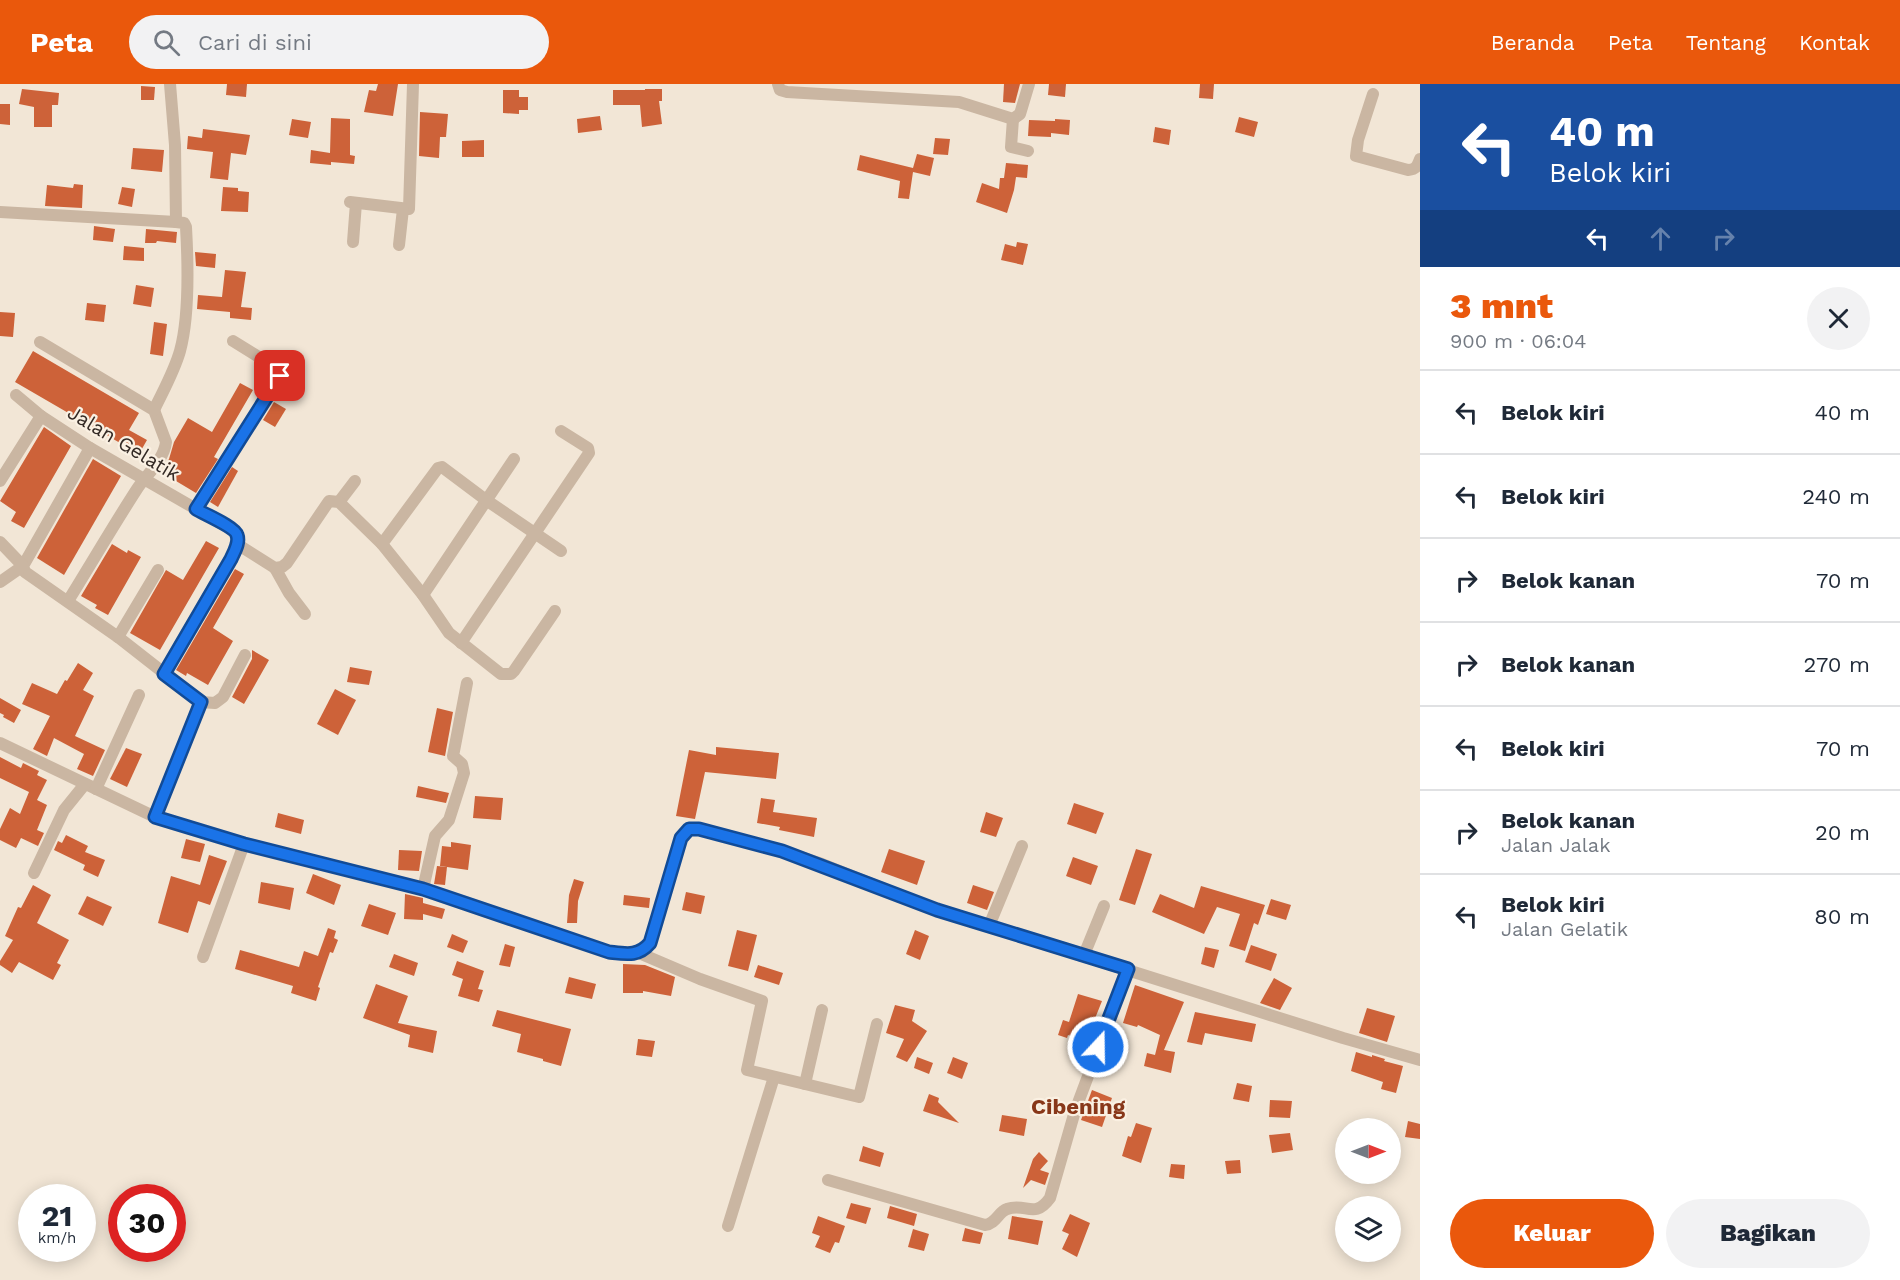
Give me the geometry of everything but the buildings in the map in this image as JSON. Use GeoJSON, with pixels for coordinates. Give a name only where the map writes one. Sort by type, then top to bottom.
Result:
{"type":"FeatureCollection","features":[{"type":"Feature","properties":{"kind":"street"},"geometry":{"type":"LineString","coordinates":[[170,84],[175,145],[177,222]]}},
{"type":"Feature","properties":{"kind":"street"},"geometry":{"type":"LineString","coordinates":[[353,242],[353,202],[409,210],[413,84]]}},
{"type":"Feature","properties":{"kind":"street"},"geometry":{"type":"LineString","coordinates":[[778,84],[780,90],[787,92],[963,103],[1013,119],[1019,116],[1029,84]]}},
{"type":"Feature","properties":{"kind":"street"},"geometry":{"type":"LineString","coordinates":[[1373,94],[1358,140],[1356,156],[1408,170],[1414,170],[1420,159]]}},
{"type":"Feature","properties":{"kind":"street"},"geometry":{"type":"LineString","coordinates":[[1013,119],[1011,147],[1028,151]]}},
{"type":"Feature","properties":{"kind":"street"},"geometry":{"type":"LineString","coordinates":[[399,245],[403,209]]}},
{"type":"Feature","properties":{"kind":"street"},"geometry":{"type":"LineString","coordinates":[[0,212],[177,222],[185,225],[187,283],[183,337],[177,360],[154,410]]}},
{"type":"Feature","properties":{"kind":"street"},"geometry":{"type":"LineString","coordinates":[[196,509],[281,375],[280,370],[234,341]]}},
{"type":"Feature","properties":{"kind":"street"},"geometry":{"type":"LineString","coordinates":[[40,342],[154,410],[166,442],[166,447],[68,602]]}},
{"type":"Feature","properties":{"kind":"street","name":"Jalan Gelatik"},"geometry":{"type":"LineString","coordinates":[[16,395],[41,416],[90,448],[232,530],[237,535],[237,544],[275,568]]}},
{"type":"Feature","properties":{"kind":"street"},"geometry":{"type":"LineString","coordinates":[[0,481],[41,416]]}},
{"type":"Feature","properties":{"kind":"street"},"geometry":{"type":"LineString","coordinates":[[461,643],[589,453],[588,448],[561,431]]}},
{"type":"Feature","properties":{"kind":"street"},"geometry":{"type":"LineString","coordinates":[[0,582],[22,566],[90,448]]}},
{"type":"Feature","properties":{"kind":"street"},"geometry":{"type":"LineString","coordinates":[[423,595],[514,459]]}},
{"type":"Feature","properties":{"kind":"street"},"geometry":{"type":"LineString","coordinates":[[382,544],[441,467],[561,551]]}},
{"type":"Feature","properties":{"kind":"street"},"geometry":{"type":"LineString","coordinates":[[339,502],[355,481]]}},
{"type":"Feature","properties":{"kind":"street"},"geometry":{"type":"LineString","coordinates":[[305,614],[289,593],[275,568],[287,563],[329,501],[339,502],[382,544],[423,595],[449,633],[501,674],[511,674],[555,611]]}},
{"type":"Feature","properties":{"kind":"street"},"geometry":{"type":"LineString","coordinates":[[0,542],[25,572],[118,637],[201,702],[215,703],[223,697],[245,655]]}},
{"type":"Feature","properties":{"kind":"street"},"geometry":{"type":"LineString","coordinates":[[164,674],[231,559],[237,544]]}},
{"type":"Feature","properties":{"kind":"street"},"geometry":{"type":"LineString","coordinates":[[118,637],[158,570]]}},
{"type":"Feature","properties":{"kind":"street"},"geometry":{"type":"LineString","coordinates":[[423,889],[435,836],[449,820],[464,773],[462,764],[453,756],[453,752],[467,683]]}},
{"type":"Feature","properties":{"kind":"street"},"geometry":{"type":"LineString","coordinates":[[34,873],[64,810],[90,787],[139,695]]}},
{"type":"Feature","properties":{"kind":"street"},"geometry":{"type":"LineString","coordinates":[[155,817],[201,702]]}},
{"type":"Feature","properties":{"kind":"street"},"geometry":{"type":"LineString","coordinates":[[0,743],[155,817],[244,844],[423,889],[609,952],[639,953],[700,979],[762,1000],[747,1070],[859,1096],[877,1024]]}},
{"type":"Feature","properties":{"kind":"street"},"geometry":{"type":"LineString","coordinates":[[639,953],[646,948],[653,937],[681,838],[692,828],[782,851],[937,910],[1343,1038],[1420,1060]]}},
{"type":"Feature","properties":{"kind":"street"},"geometry":{"type":"LineString","coordinates":[[203,957],[244,844]]}},
{"type":"Feature","properties":{"kind":"street"},"geometry":{"type":"LineString","coordinates":[[989,926],[1022,846]]}},
{"type":"Feature","properties":{"kind":"street"},"geometry":{"type":"LineString","coordinates":[[1084,955],[1104,906]]}},
{"type":"Feature","properties":{"kind":"street"},"geometry":{"type":"LineString","coordinates":[[828,1180],[985,1226],[991,1225],[1005,1209],[1035,1210],[1044,1206],[1050,1198],[1075,1111],[1128,969]]}},
{"type":"Feature","properties":{"kind":"street"},"geometry":{"type":"LineString","coordinates":[[805,1084],[822,1010]]}},
{"type":"Feature","properties":{"kind":"street"},"geometry":{"type":"LineString","coordinates":[[728,1226],[774,1077]]}},
{"type":"Feature","properties":{"kind":"district","name":"Cibening"},"geometry":{"type":"Point","coordinates":[1078,1106]}},
{"type":"Feature","properties":{"kind":"route"},"geometry":{"type":"LineString","coordinates":[[280,376],[196,509],[236,532],[237,544],[231,559],[164,674],[201,702],[155,817],[244,844],[423,889],[609,952],[628,954],[639,953],[650,943],[681,838],[689,829],[699,829],[822,864],[937,910],[1128,969],[1098,1047]]}}]}
